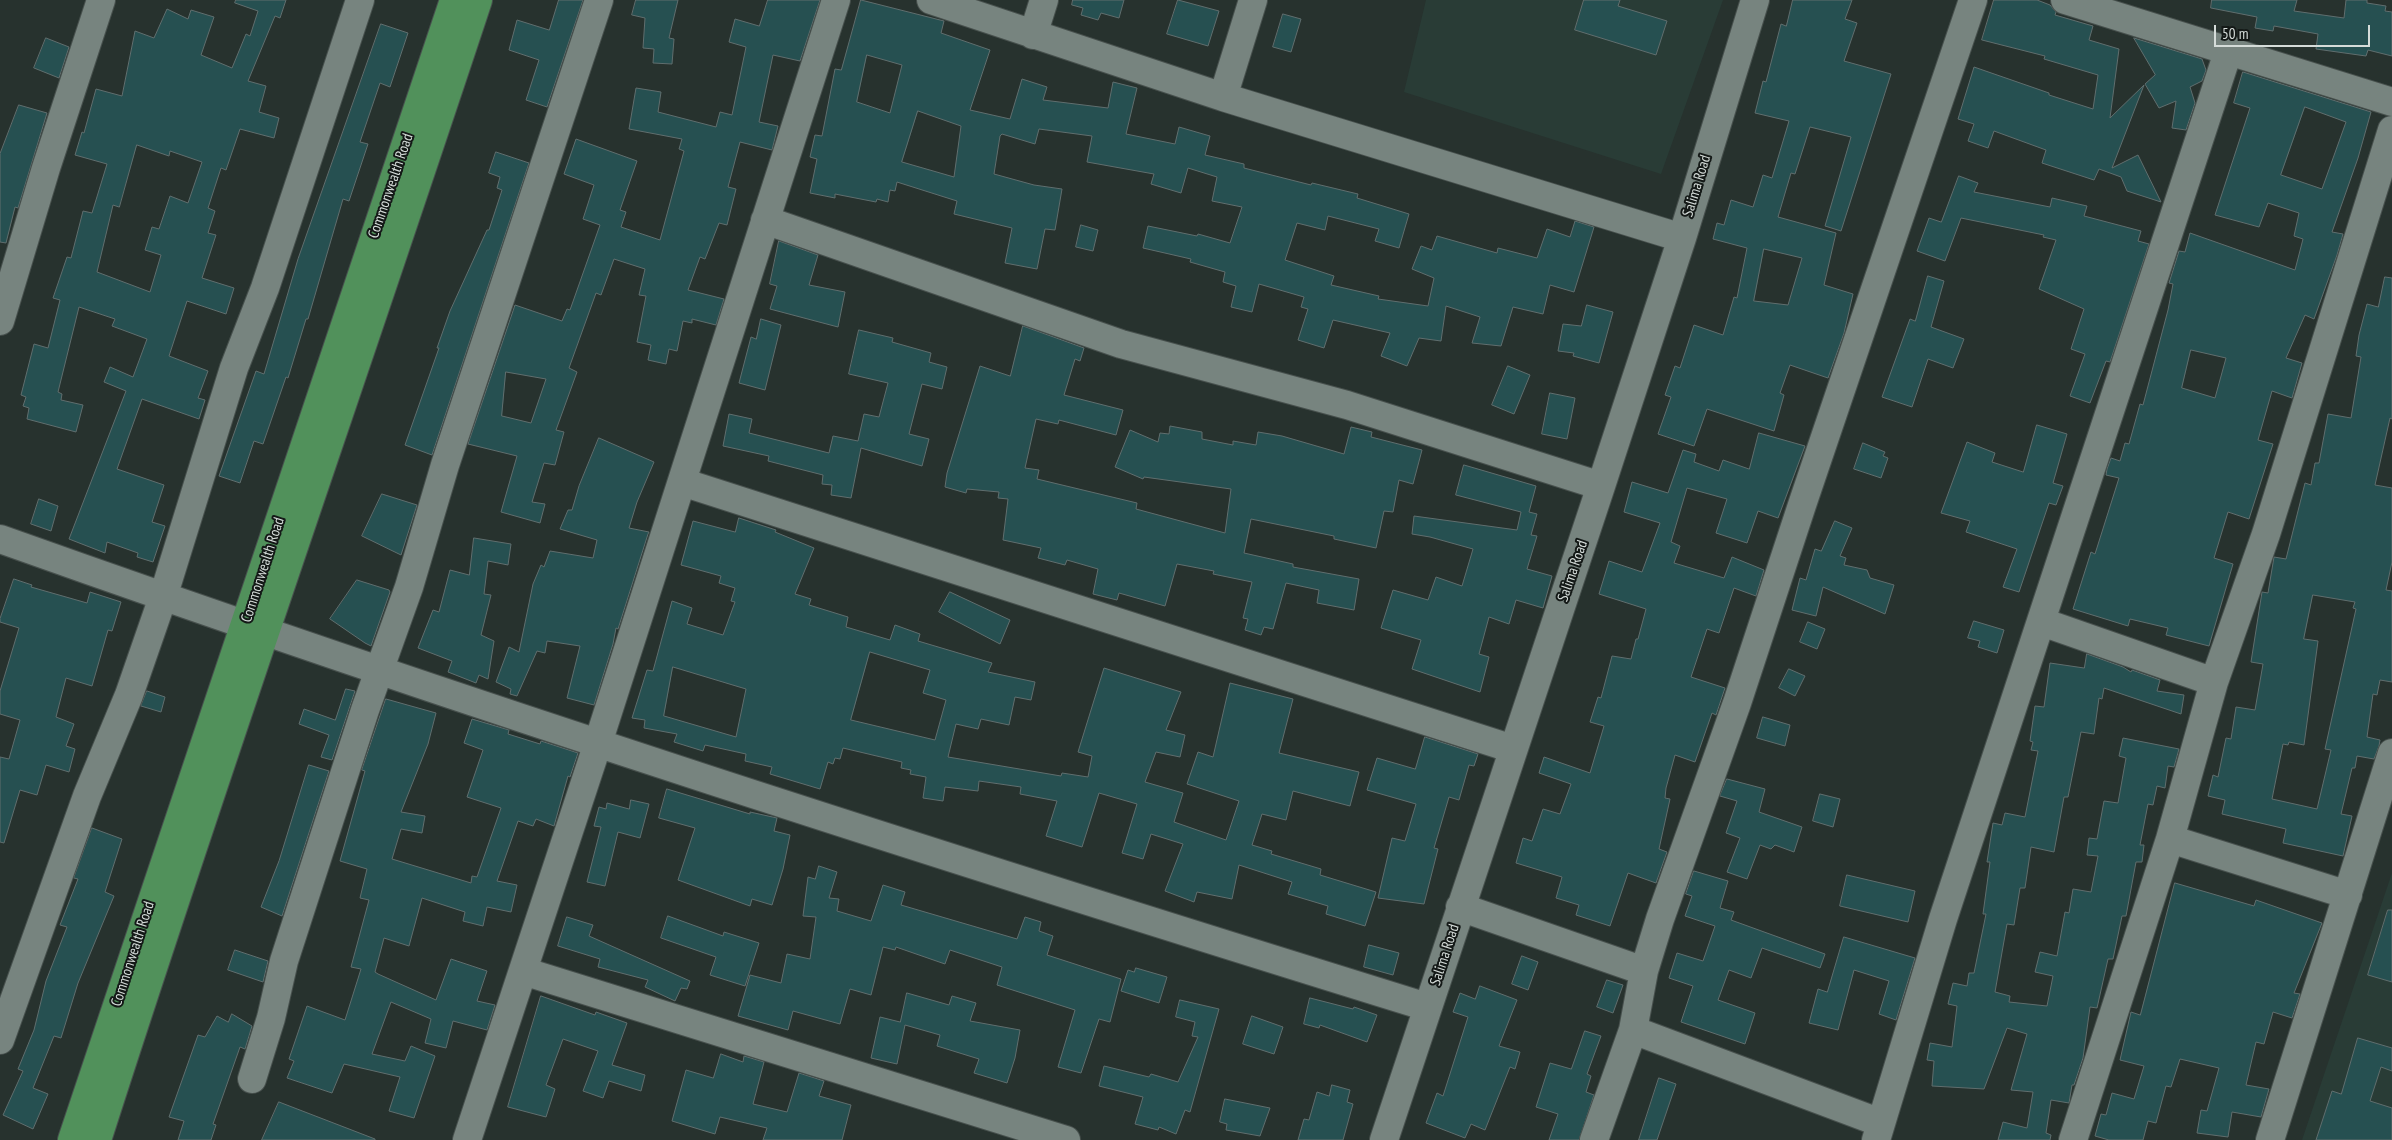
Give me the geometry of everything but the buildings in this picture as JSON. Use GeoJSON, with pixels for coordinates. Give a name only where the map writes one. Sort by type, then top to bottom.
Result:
{"type":"FeatureCollection","features":[{"type":"Feature","properties":{"kind":"main road","name":"Commonwealth Road"},"geometry":{"type":"LineString","coordinates":[[96,1140],[153,964],[255,630],[454,0]]}},
{"type":"Feature","properties":{"kind":"main road","name":"Commonwealth Road"},"geometry":{"type":"LineString","coordinates":[[72,1140],[478,0]]}},
{"type":"Feature","properties":{"kind":"street"},"geometry":{"type":"LineString","coordinates":[[0,1040],[87,796],[129,695],[163,598],[234,368],[265,288],[360,0]]}},
{"type":"Feature","properties":{"kind":"street"},"geometry":{"type":"LineString","coordinates":[[252,1079],[271,1018],[284,961],[423,543],[445,465],[599,0]]}},
{"type":"Feature","properties":{"kind":"street"},"geometry":{"type":"LineString","coordinates":[[467,1140],[598,743],[836,0]]}},
{"type":"Feature","properties":{"kind":"street"},"geometry":{"type":"LineString","coordinates":[[931,0],[1223,97],[1682,238]]}},
{"type":"Feature","properties":{"kind":"street"},"geometry":{"type":"LineString","coordinates":[[1033,35],[1044,0]]}},
{"type":"Feature","properties":{"kind":"street"},"geometry":{"type":"LineString","coordinates":[[1223,97],[1254,0]]}},
{"type":"Feature","properties":{"kind":"street","name":"Salima Road"},"geometry":{"type":"LineString","coordinates":[[1384,1140],[1460,907],[1602,486],[1682,238],[1754,0]]}},
{"type":"Feature","properties":{"kind":"street"},"geometry":{"type":"LineString","coordinates":[[1594,1140],[1633,1030],[1644,971],[1685,846],[1737,703],[1802,505],[1974,0]]}},
{"type":"Feature","properties":{"kind":"street"},"geometry":{"type":"LineString","coordinates":[[2065,0],[2229,49],[2392,102]]}},
{"type":"Feature","properties":{"kind":"street"},"geometry":{"type":"LineString","coordinates":[[0,322],[9,266],[46,168],[96,1]]}},
{"type":"Feature","properties":{"kind":"street"},"geometry":{"type":"LineString","coordinates":[[1633,1030],[1878,1132],[1944,919],[2229,49]]}},
{"type":"Feature","properties":{"kind":"street"},"geometry":{"type":"LineString","coordinates":[[2073,1140],[2170,839],[2214,682],[2266,534],[2392,130]]}},
{"type":"Feature","properties":{"kind":"street"},"geometry":{"type":"LineString","coordinates":[[764,220],[1121,344],[1347,405],[1602,486]]}},
{"type":"Feature","properties":{"kind":"street"},"geometry":{"type":"LineString","coordinates":[[682,482],[1513,749]]}},
{"type":"Feature","properties":{"kind":"street"},"geometry":{"type":"LineString","coordinates":[[0,539],[163,598],[379,672],[1070,896],[1428,1007]]}},
{"type":"Feature","properties":{"kind":"street"},"geometry":{"type":"LineString","coordinates":[[2042,622],[2214,682]]}},
{"type":"Feature","properties":{"kind":"street"},"geometry":{"type":"LineString","coordinates":[[2270,1140],[2392,753]]}},
{"type":"Feature","properties":{"kind":"street"},"geometry":{"type":"LineString","coordinates":[[2170,839],[2348,896]]}},
{"type":"Feature","properties":{"kind":"street"},"geometry":{"type":"LineString","coordinates":[[1460,907],[1644,971]]}},
{"type":"Feature","properties":{"kind":"street"},"geometry":{"type":"LineString","coordinates":[[523,971],[1066,1140]]}},
{"type":"Feature","properties":{"kind":"shaded area"},"geometry":{"type":"Polygon","coordinates":[[[1426,0],[1723,0],[1661,174],[1404,92],[1426,0]]]}},
{"type":"Feature","properties":{"kind":"shaded area"},"geometry":{"type":"Polygon","coordinates":[[[2392,873],[2392,1140],[2302,1140],[2392,873]]]}}]}
